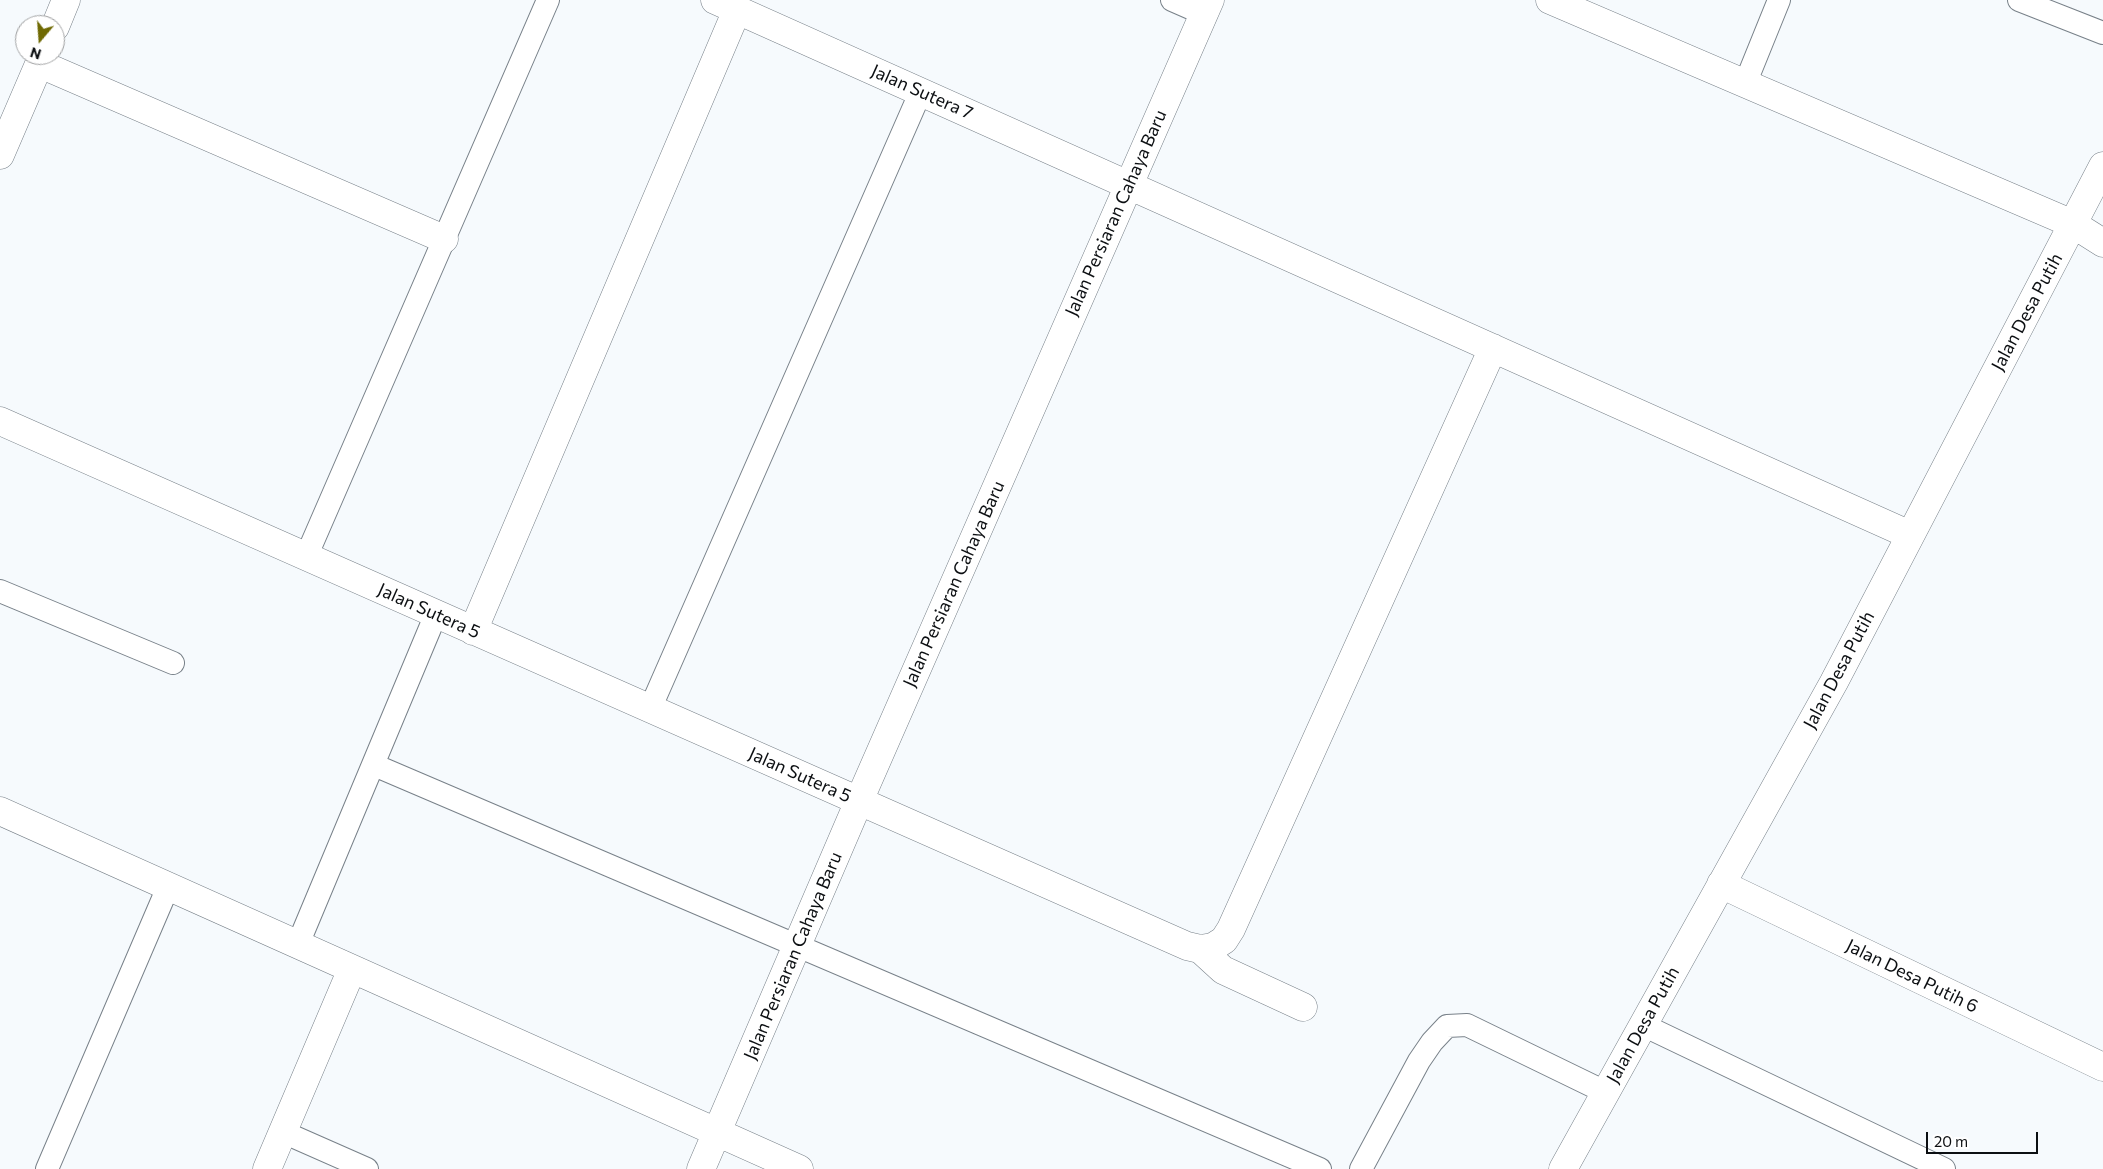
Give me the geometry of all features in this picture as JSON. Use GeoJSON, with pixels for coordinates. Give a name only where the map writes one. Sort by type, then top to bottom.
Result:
{"type":"FeatureCollection","features":[{"type":"Feature","properties":{"kind":"street"},"geometry":{"type":"LineString","coordinates":[[60,15],[66,0]]}},
{"type":"Feature","properties":{"kind":"street"},"geometry":{"type":"LineString","coordinates":[[1550,0],[2073,224],[2103,243]]}},
{"type":"Feature","properties":{"kind":"street"},"geometry":{"type":"LineString","coordinates":[[473,631],[726,5]]}},
{"type":"Feature","properties":{"kind":"street","name":"Jalan Sutera 7"},"geometry":{"type":"LineString","coordinates":[[726,5],[1910,535]]}},
{"type":"Feature","properties":{"kind":"street","name":"Jalan Persiaran Cahaya Baru"},"geometry":{"type":"LineString","coordinates":[[701,1169],[859,801],[1207,7]]}},
{"type":"Feature","properties":{"kind":"street"},"geometry":{"type":"LineString","coordinates":[[0,155],[38,65]]}},
{"type":"Feature","properties":{"kind":"street"},"geometry":{"type":"LineString","coordinates":[[54,65],[444,240]]}},
{"type":"Feature","properties":{"kind":"street","name":"Jalan Desa Putih"},"geometry":{"type":"LineString","coordinates":[[1563,1169],[1834,682],[2103,166]]}},
{"type":"Feature","properties":{"kind":"street"},"geometry":{"type":"LineString","coordinates":[[1200,949],[1213,947],[1224,940],[1232,929],[1493,348]]}},
{"type":"Feature","properties":{"kind":"street","name":"Jalan Sutera 5"},"geometry":{"type":"LineString","coordinates":[[0,421],[1187,946],[1200,949]]}},
{"type":"Feature","properties":{"kind":"street"},"geometry":{"type":"LineString","coordinates":[[0,811],[799,1169]]}},
{"type":"Feature","properties":{"kind":"street","name":"Jalan Desa Putih 6"},"geometry":{"type":"LineString","coordinates":[[1721,884],[2103,1068]]}},
{"type":"Feature","properties":{"kind":"street"},"geometry":{"type":"LineString","coordinates":[[1200,949],[1223,970],[1303,1006]]}},
{"type":"Feature","properties":{"kind":"street"},"geometry":{"type":"LineString","coordinates":[[267,1169],[352,969]]}},
{"type":"Feature","properties":{"kind":"lane"},"geometry":{"type":"LineString","coordinates":[[306,557],[548,0]]}},
{"type":"Feature","properties":{"kind":"lane"},"geometry":{"type":"LineString","coordinates":[[1172,0],[1207,7]]}},
{"type":"Feature","properties":{"kind":"lane"},"geometry":{"type":"LineString","coordinates":[[1745,84],[1779,0]]}},
{"type":"Feature","properties":{"kind":"lane"},"geometry":{"type":"LineString","coordinates":[[2019,0],[2103,33]]}},
{"type":"Feature","properties":{"kind":"lane"},"geometry":{"type":"LineString","coordinates":[[650,709],[921,92]]}},
{"type":"Feature","properties":{"kind":"lane"},"geometry":{"type":"LineString","coordinates":[[0,591],[173,663]]}},
{"type":"Feature","properties":{"kind":"lane"},"geometry":{"type":"LineString","coordinates":[[298,944],[436,614]]}},
{"type":"Feature","properties":{"kind":"lane"},"geometry":{"type":"LineString","coordinates":[[374,765],[1320,1169]]}},
{"type":"Feature","properties":{"kind":"lane"},"geometry":{"type":"LineString","coordinates":[[46,1169],[168,887]]}},
{"type":"Feature","properties":{"kind":"lane"},"geometry":{"type":"LineString","coordinates":[[1361,1169],[1419,1060],[1447,1026],[1467,1025],[1606,1092]]}},
{"type":"Feature","properties":{"kind":"lane"},"geometry":{"type":"LineString","coordinates":[[1643,1025],[1944,1169]]}},
{"type":"Feature","properties":{"kind":"lane"},"geometry":{"type":"LineString","coordinates":[[283,1132],[367,1169]]}}]}
